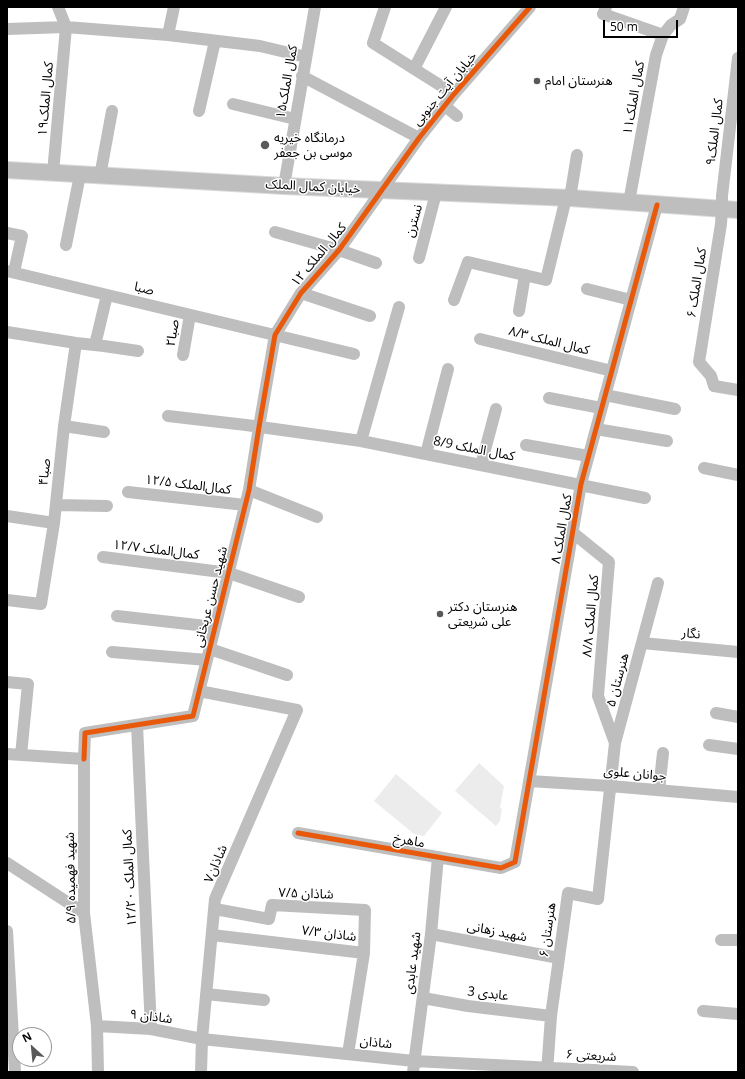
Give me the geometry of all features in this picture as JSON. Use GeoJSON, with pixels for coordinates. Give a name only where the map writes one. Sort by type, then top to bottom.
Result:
{"type":"FeatureCollection","features":[{"type":"Feature","properties":{"kind":"main road","name":"خیابان کمال الملک"},"geometry":{"type":"LineString","coordinates":[[7,170],[284,186],[568,198],[730,209]]}},
{"type":"Feature","properties":{"kind":"street"},"geometry":{"type":"LineString","coordinates":[[58,7],[66,27]]}},
{"type":"Feature","properties":{"kind":"street"},"geometry":{"type":"LineString","coordinates":[[168,35],[174,7]]}},
{"type":"Feature","properties":{"kind":"street","name":"کمال الملک۱۵"},"geometry":{"type":"LineString","coordinates":[[284,186],[315,7]]}},
{"type":"Feature","properties":{"kind":"street"},"geometry":{"type":"LineString","coordinates":[[385,7],[373,43],[454,94]]}},
{"type":"Feature","properties":{"kind":"street"},"geometry":{"type":"LineString","coordinates":[[414,69],[446,7]]}},
{"type":"Feature","properties":{"kind":"street","name":"خیابان آیت جنوبی"},"geometry":{"type":"LineString","coordinates":[[383,190],[419,138],[454,94],[530,7]]}},
{"type":"Feature","properties":{"kind":"street"},"geometry":{"type":"LineString","coordinates":[[606,7],[603,14],[663,35]]}},
{"type":"Feature","properties":{"kind":"street","name":"کمال الملک۱۱"},"geometry":{"type":"LineString","coordinates":[[629,202],[656,55],[663,35],[671,25],[680,19],[684,7]]}},
{"type":"Feature","properties":{"kind":"street"},"geometry":{"type":"LineString","coordinates":[[7,29],[66,27],[168,35],[260,46],[306,57]]}},
{"type":"Feature","properties":{"kind":"street","name":"کمال الملک۱۹"},"geometry":{"type":"LineString","coordinates":[[53,173],[66,27]]}},
{"type":"Feature","properties":{"kind":"street"},"geometry":{"type":"LineString","coordinates":[[199,111],[215,41]]}},
{"type":"Feature","properties":{"kind":"street","name":"کمال الملک۹"},"geometry":{"type":"LineString","coordinates":[[730,209],[722,196],[738,58]]}},
{"type":"Feature","properties":{"kind":"street"},"geometry":{"type":"LineString","coordinates":[[302,76],[419,138]]}},
{"type":"Feature","properties":{"kind":"street"},"geometry":{"type":"LineString","coordinates":[[233,104],[295,118]]}},
{"type":"Feature","properties":{"kind":"street"},"geometry":{"type":"LineString","coordinates":[[445,106],[457,116]]}},
{"type":"Feature","properties":{"kind":"street"},"geometry":{"type":"LineString","coordinates":[[100,176],[112,111]]}},
{"type":"Feature","properties":{"kind":"street"},"geometry":{"type":"LineString","coordinates":[[454,300],[468,262],[546,280],[578,155]]}},
{"type":"Feature","properties":{"kind":"street"},"geometry":{"type":"LineString","coordinates":[[66,245],[80,175]]}},
{"type":"Feature","properties":{"kind":"street","name":"کمال الملک ۱۲"},"geometry":{"type":"LineString","coordinates":[[275,335],[301,293],[339,250],[383,190]]}},
{"type":"Feature","properties":{"kind":"street","name":"نسترن"},"geometry":{"type":"LineString","coordinates":[[419,258],[434,205],[436,192]]}},
{"type":"Feature","properties":{"kind":"street","name":"کمال الملک ۸"},"geometry":{"type":"LineString","coordinates":[[515,862],[581,484],[657,205]]}},
{"type":"Feature","properties":{"kind":"street","name":"کمال الملک ۶"},"geometry":{"type":"LineString","coordinates":[[730,209],[699,362],[711,376],[714,386],[738,390]]}},
{"type":"Feature","properties":{"kind":"street"},"geometry":{"type":"LineString","coordinates":[[275,232],[339,250],[376,263]]}},
{"type":"Feature","properties":{"kind":"street"},"geometry":{"type":"LineString","coordinates":[[7,233],[22,236],[11,272]]}},
{"type":"Feature","properties":{"kind":"street","name":"صبا"},"geometry":{"type":"LineString","coordinates":[[11,272],[354,354]]}},
{"type":"Feature","properties":{"kind":"street"},"geometry":{"type":"LineString","coordinates":[[519,311],[525,275]]}},
{"type":"Feature","properties":{"kind":"street"},"geometry":{"type":"LineString","coordinates":[[587,289],[631,300]]}},
{"type":"Feature","properties":{"kind":"street"},"geometry":{"type":"LineString","coordinates":[[301,293],[370,316]]}},
{"type":"Feature","properties":{"kind":"street"},"geometry":{"type":"LineString","coordinates":[[95,345],[107,295]]}},
{"type":"Feature","properties":{"kind":"street"},"geometry":{"type":"LineString","coordinates":[[361,441],[399,307]]}},
{"type":"Feature","properties":{"kind":"street","name":"صبا۲"},"geometry":{"type":"LineString","coordinates":[[183,355],[190,315]]}},
{"type":"Feature","properties":{"kind":"street"},"geometry":{"type":"LineString","coordinates":[[7,332],[138,351]]}},
{"type":"Feature","properties":{"kind":"street","name":"شهید حسن عربخانی"},"geometry":{"type":"LineString","coordinates":[[137,725],[193,716],[246,506],[275,335]]}},
{"type":"Feature","properties":{"kind":"street","name":"کمال الملک ۸/۳"},"geometry":{"type":"LineString","coordinates":[[480,339],[612,371]]}},
{"type":"Feature","properties":{"kind":"street","name":"صبا۴"},"geometry":{"type":"LineString","coordinates":[[7,600],[41,604],[54,522],[64,426],[76,343]]}},
{"type":"Feature","properties":{"kind":"street"},"geometry":{"type":"LineString","coordinates":[[426,454],[448,369]]}},
{"type":"Feature","properties":{"kind":"street"},"geometry":{"type":"LineString","coordinates":[[605,395],[675,409]]}},
{"type":"Feature","properties":{"kind":"street"},"geometry":{"type":"LineString","coordinates":[[549,398],[601,408]]}},
{"type":"Feature","properties":{"kind":"street"},"geometry":{"type":"LineString","coordinates":[[481,465],[496,409]]}},
{"type":"Feature","properties":{"kind":"street","name":"کمال الملک 8/9"},"geometry":{"type":"LineString","coordinates":[[168,416],[361,441],[645,498]]}},
{"type":"Feature","properties":{"kind":"street"},"geometry":{"type":"LineString","coordinates":[[64,426],[104,432]]}},
{"type":"Feature","properties":{"kind":"street"},"geometry":{"type":"LineString","coordinates":[[596,429],[667,441]]}},
{"type":"Feature","properties":{"kind":"street"},"geometry":{"type":"LineString","coordinates":[[526,445],[588,456]]}},
{"type":"Feature","properties":{"kind":"street"},"geometry":{"type":"LineString","coordinates":[[704,468],[738,475]]}},
{"type":"Feature","properties":{"kind":"street"},"geometry":{"type":"LineString","coordinates":[[249,490],[317,517]]}},
{"type":"Feature","properties":{"kind":"street","name":"کمال‌الملک ۱۲/۵"},"geometry":{"type":"LineString","coordinates":[[128,492],[246,506]]}},
{"type":"Feature","properties":{"kind":"street"},"geometry":{"type":"LineString","coordinates":[[56,505],[107,506]]}},
{"type":"Feature","properties":{"kind":"street"},"geometry":{"type":"LineString","coordinates":[[7,516],[54,522]]}},
{"type":"Feature","properties":{"kind":"street","name":"کمال الملک ۸/۸"},"geometry":{"type":"LineString","coordinates":[[572,532],[609,562],[598,696],[615,743]]}},
{"type":"Feature","properties":{"kind":"street","name":"کمال‌الملک ۱۲/۷"},"geometry":{"type":"LineString","coordinates":[[103,557],[229,573],[299,598]]}},
{"type":"Feature","properties":{"kind":"street","name":"هنرستان ۵"},"geometry":{"type":"LineString","coordinates":[[610,786],[615,743],[658,583]]}},
{"type":"Feature","properties":{"kind":"street"},"geometry":{"type":"LineString","coordinates":[[117,616],[215,627]]}},
{"type":"Feature","properties":{"kind":"street","name":"نگار"},"geometry":{"type":"LineString","coordinates":[[642,643],[738,652]]}},
{"type":"Feature","properties":{"kind":"street"},"geometry":{"type":"LineString","coordinates":[[112,652],[208,655],[287,675]]}},
{"type":"Feature","properties":{"kind":"street"},"geometry":{"type":"LineString","coordinates":[[7,682],[28,684],[21,755]]}},
{"type":"Feature","properties":{"kind":"street","name":"شاذان۷"},"geometry":{"type":"LineString","coordinates":[[199,691],[297,710],[215,899],[202,1038],[201,1072]]}},
{"type":"Feature","properties":{"kind":"street"},"geometry":{"type":"LineString","coordinates":[[716,713],[738,717]]}},
{"type":"Feature","properties":{"kind":"street","name":"شهید فهمیده ۵/۹"},"geometry":{"type":"LineString","coordinates":[[98,1072],[97,1026],[84,913],[85,733],[137,725]]}},
{"type":"Feature","properties":{"kind":"street","name":"کمال الملک ۱۲/۲۰"},"geometry":{"type":"LineString","coordinates":[[137,725],[151,1029]]}},
{"type":"Feature","properties":{"kind":"street"},"geometry":{"type":"LineString","coordinates":[[709,745],[738,749]]}},
{"type":"Feature","properties":{"kind":"street"},"geometry":{"type":"LineString","coordinates":[[659,790],[663,753]]}},
{"type":"Feature","properties":{"kind":"street"},"geometry":{"type":"LineString","coordinates":[[7,754],[84,759]]}},
{"type":"Feature","properties":{"kind":"street","name":"جوانان علوی"},"geometry":{"type":"LineString","coordinates":[[529,781],[738,797]]}},
{"type":"Feature","properties":{"kind":"street","name":"هنرستان ۶"},"geometry":{"type":"LineString","coordinates":[[547,1070],[551,1016],[568,893],[598,899],[610,786]]}},
{"type":"Feature","properties":{"kind":"street","name":"ماهرخ"},"geometry":{"type":"LineString","coordinates":[[298,833],[501,868],[515,862]]}},
{"type":"Feature","properties":{"kind":"street","name":"شهید عابدی"},"geometry":{"type":"LineString","coordinates":[[414,1066],[431,934],[438,857]]}},
{"type":"Feature","properties":{"kind":"street"},"geometry":{"type":"LineString","coordinates":[[7,863],[84,913]]}},
{"type":"Feature","properties":{"kind":"street","name":"شاذان ۷/۵"},"geometry":{"type":"LineString","coordinates":[[214,909],[270,919],[272,905],[365,910],[364,953]]}},
{"type":"Feature","properties":{"kind":"street"},"geometry":{"type":"LineString","coordinates":[[7,931],[15,1072]]}},
{"type":"Feature","properties":{"kind":"street","name":"شهید زهانی"},"geometry":{"type":"LineString","coordinates":[[431,934],[559,958]]}},
{"type":"Feature","properties":{"kind":"street","name":"شاذان ۷/۳"},"geometry":{"type":"LineString","coordinates":[[212,935],[364,953],[348,1054]]}},
{"type":"Feature","properties":{"kind":"street"},"geometry":{"type":"LineString","coordinates":[[721,940],[738,940]]}},
{"type":"Feature","properties":{"kind":"street"},"geometry":{"type":"LineString","coordinates":[[206,994],[264,1000]]}},
{"type":"Feature","properties":{"kind":"street","name":"عابدی 3"},"geometry":{"type":"LineString","coordinates":[[423,998],[468,1006],[551,1016]]}},
{"type":"Feature","properties":{"kind":"street"},"geometry":{"type":"LineString","coordinates":[[703,1011],[738,1014]]}},
{"type":"Feature","properties":{"kind":"street","name":"شاذان ۹"},"geometry":{"type":"LineString","coordinates":[[97,1026],[151,1029],[202,1038]]}},
{"type":"Feature","properties":{"kind":"street","name":"شاذان"},"geometry":{"type":"LineString","coordinates":[[202,1038],[348,1054],[414,1066],[547,1070]]}},
{"type":"Feature","properties":{"kind":"street","name":"شریعتی ۶"},"geometry":{"type":"LineString","coordinates":[[547,1070],[633,1072]]}},
{"type":"Feature","properties":{"kind":"shaded area"},"geometry":{"type":"Polygon","coordinates":[[[479,763],[504,786],[500,808],[502,809],[500,821],[496,826],[455,791],[479,763]]]}},
{"type":"Feature","properties":{"kind":"shaded area"},"geometry":{"type":"Polygon","coordinates":[[[396,774],[442,813],[424,836],[414,834],[374,801],[396,774]]]}},
{"type":"Feature","properties":{"kind":"cycle path"},"geometry":{"type":"LineString","coordinates":[[84,759],[85,733],[193,716],[249,490],[275,335],[301,293],[339,250],[419,138],[454,94],[530,7]]}},
{"type":"Feature","properties":{"kind":"cycle path"},"geometry":{"type":"LineString","coordinates":[[298,833],[501,868],[515,862],[581,484],[657,205]]}},
{"type":"Feature","properties":{"kind":"place","name":"هنرستان امام"},"geometry":{"type":"Point","coordinates":[537,81]}},
{"type":"Feature","properties":{"kind":"place","name":"درمانگاه خیریه موسی بن جعفر"},"geometry":{"type":"Point","coordinates":[265,145]}},
{"type":"Feature","properties":{"kind":"place","name":"هنرستان دکتر علی شریعتی"},"geometry":{"type":"Point","coordinates":[440,614]}}]}
